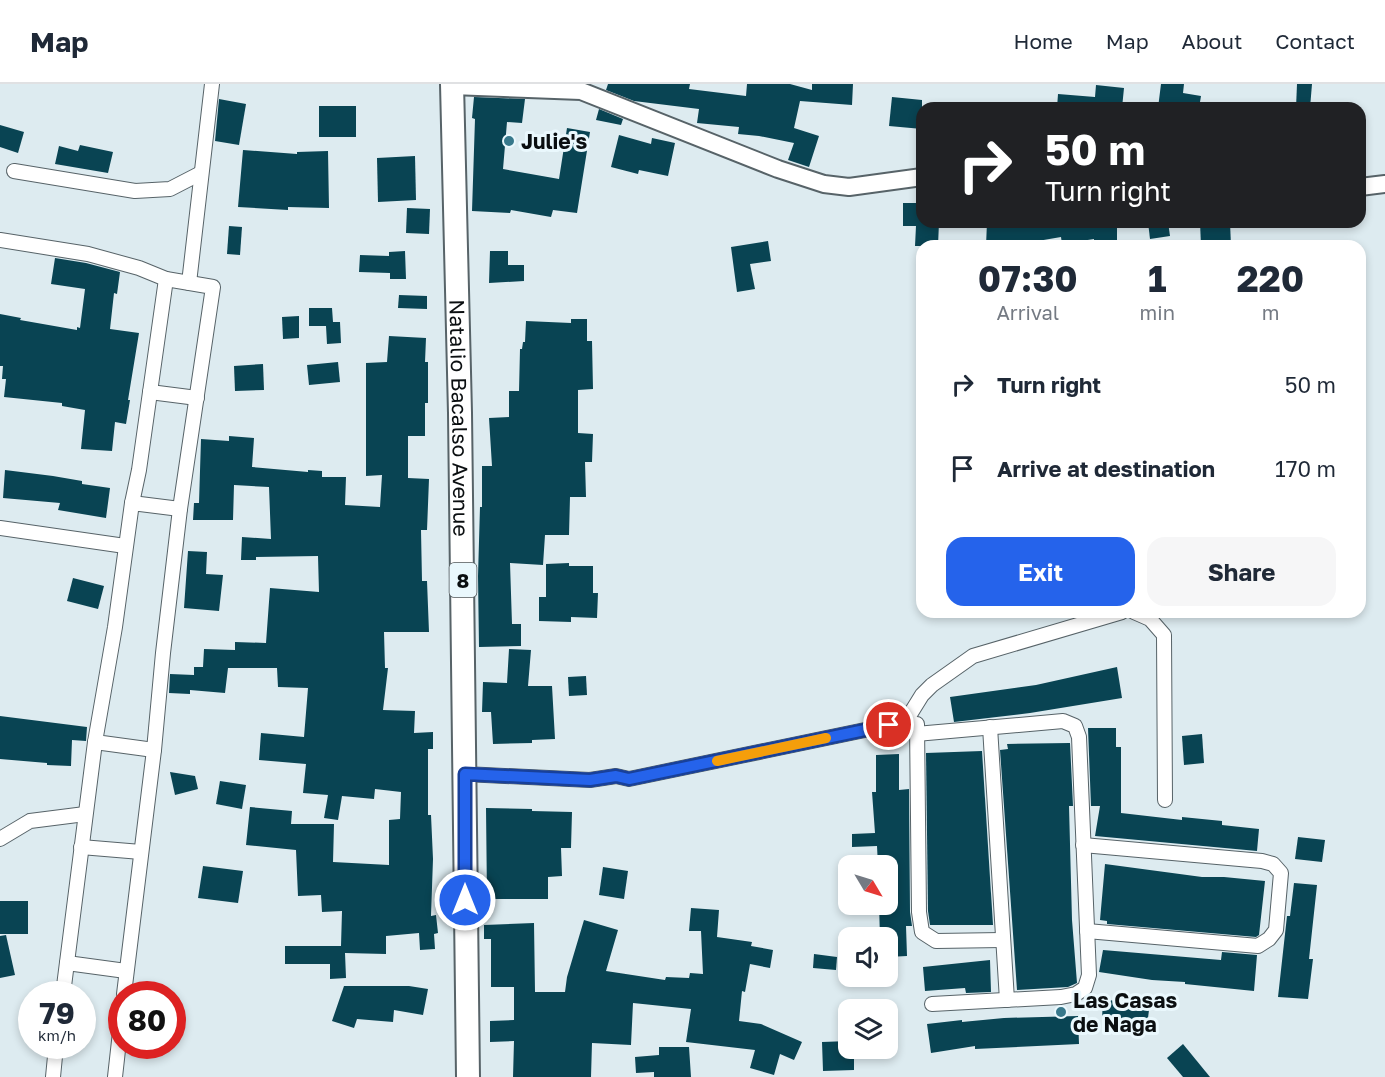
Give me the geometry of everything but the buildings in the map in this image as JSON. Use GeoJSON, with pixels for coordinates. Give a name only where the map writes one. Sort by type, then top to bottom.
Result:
{"type":"FeatureCollection","features":[{"type":"Feature","properties":{"kind":"highway","name":"Natalio Bacalso Avenue"},"geometry":{"type":"LineString","coordinates":[[452,85],[460,413],[468,1077]]}},
{"type":"Feature","properties":{"kind":"street"},"geometry":{"type":"LineString","coordinates":[[189,283],[212,84]]}},
{"type":"Feature","properties":{"kind":"street"},"geometry":{"type":"LineString","coordinates":[[452,85],[581,91],[824,184],[849,187],[916,178]]}},
{"type":"Feature","properties":{"kind":"street"},"geometry":{"type":"LineString","coordinates":[[14,171],[135,191],[170,189],[201,173]]}},
{"type":"Feature","properties":{"kind":"street"},"geometry":{"type":"LineString","coordinates":[[1366,186],[1385,184]]}},
{"type":"Feature","properties":{"kind":"street"},"geometry":{"type":"LineString","coordinates":[[0,240],[88,254],[139,268],[166,279],[213,287],[180,509],[154,750],[125,981]]}},
{"type":"Feature","properties":{"kind":"street"},"geometry":{"type":"LineString","coordinates":[[65,981],[95,742],[115,627],[125,546],[166,279]]}},
{"type":"Feature","properties":{"kind":"street"},"geometry":{"type":"LineString","coordinates":[[150,392],[197,398]]}},
{"type":"Feature","properties":{"kind":"street"},"geometry":{"type":"LineString","coordinates":[[132,503],[180,509]]}},
{"type":"Feature","properties":{"kind":"street"},"geometry":{"type":"LineString","coordinates":[[0,528],[125,546]]}},
{"type":"Feature","properties":{"kind":"street"},"geometry":{"type":"LineString","coordinates":[[1002,940],[936,941],[922,932],[919,912],[912,727],[922,695],[932,685],[973,656],[1102,618]]}},
{"type":"Feature","properties":{"kind":"street"},"geometry":{"type":"LineString","coordinates":[[1148,618],[1164,635],[1165,800]]}},
{"type":"Feature","properties":{"kind":"street"},"geometry":{"type":"LineString","coordinates":[[465,774],[590,780],[616,776],[629,779],[889,725],[990,728],[1063,721],[1075,726],[1079,737],[1089,975],[1085,988],[1076,994],[1061,997],[932,1005]]}},
{"type":"Feature","properties":{"kind":"street"},"geometry":{"type":"LineString","coordinates":[[990,728],[1007,1000]]}},
{"type":"Feature","properties":{"kind":"street"},"geometry":{"type":"LineString","coordinates":[[95,742],[154,750]]}},
{"type":"Feature","properties":{"kind":"street"},"geometry":{"type":"LineString","coordinates":[[0,839],[30,821],[85,814]]}},
{"type":"Feature","properties":{"kind":"street"},"geometry":{"type":"LineString","coordinates":[[1083,845],[1262,861],[1273,864],[1281,873],[1276,930],[1269,939],[1258,946],[1087,931]]}},
{"type":"Feature","properties":{"kind":"street"},"geometry":{"type":"LineString","coordinates":[[81,847],[141,852]]}},
{"type":"Feature","properties":{"kind":"street"},"geometry":{"type":"LineString","coordinates":[[67,963],[126,971]]}},
{"type":"Feature","properties":{"kind":"street"},"geometry":{"type":"LineString","coordinates":[[53,1077],[55,1059]]}},
{"type":"Feature","properties":{"kind":"street"},"geometry":{"type":"LineString","coordinates":[[115,1077],[117,1059]]}},
{"type":"Feature","properties":{"kind":"slow traffic"},"geometry":{"type":"LineString","coordinates":[[717,761],[826,738]]}},
{"type":"Feature","properties":{"kind":"place","name":"Julie's"},"geometry":{"type":"Point","coordinates":[509,141]}},
{"type":"Feature","properties":{"kind":"place","name":"Las Casas de Naga"},"geometry":{"type":"Point","coordinates":[1061,1012]}},
{"type":"Feature","properties":{"kind":"route"},"geometry":{"type":"LineString","coordinates":[[465,900],[465,774],[590,780],[616,776],[629,779],[889,725]]}}]}
